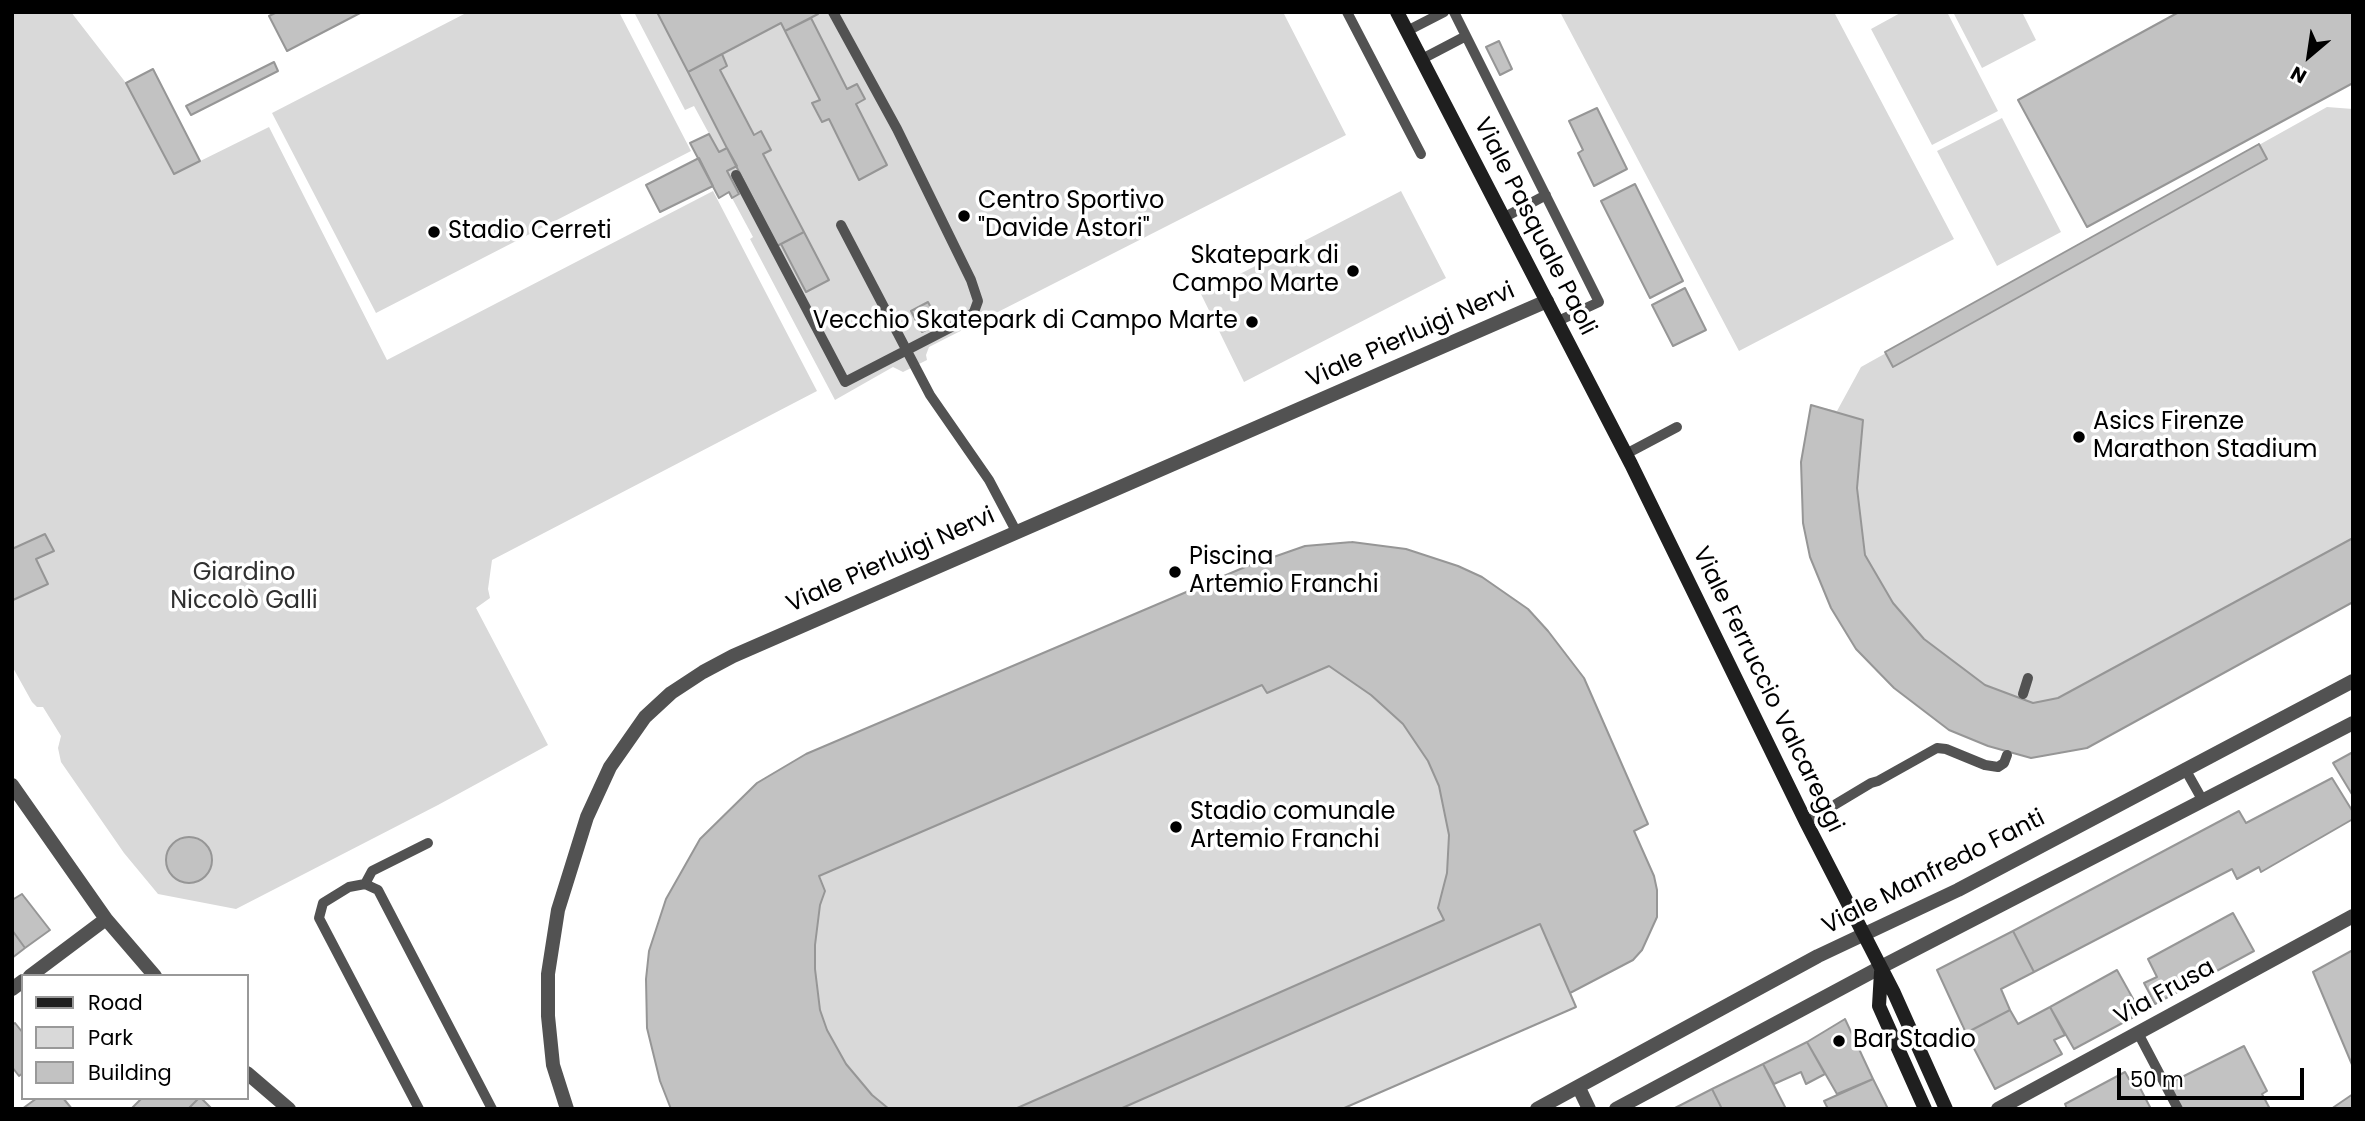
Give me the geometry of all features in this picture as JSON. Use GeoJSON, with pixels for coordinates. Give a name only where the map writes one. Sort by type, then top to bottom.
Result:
{"type":"FeatureCollection","features":[{"type":"Feature","properties":{"kind":"street","name":"Viale Pasquale Paoli"},"geometry":{"type":"LineString","coordinates":[[1397,12],[1628,459]]}},
{"type":"Feature","properties":{"kind":"street","name":"Viale Pierluigi Nervi"},"geometry":{"type":"LineString","coordinates":[[567,1109],[553,1065],[548,1016],[548,974],[563,894],[587,817],[610,767],[633,732],[671,693],[720,662],[1547,301]]}},
{"type":"Feature","properties":{"kind":"street","name":"Viale Ferruccio Valcareggi"},"geometry":{"type":"LineString","coordinates":[[1628,459],[1806,822],[1881,967],[1946,1109]]}},
{"type":"Feature","properties":{"kind":"street","name":"Viale Manfredo Fanti"},"geometry":{"type":"LineString","coordinates":[[1537,1109],[1818,956],[1958,890],[2353,681]]}},
{"type":"Feature","properties":{"kind":"street"},"geometry":{"type":"LineString","coordinates":[[1616,1109],[1881,967],[2353,723]]}},
{"type":"Feature","properties":{"kind":"street"},"geometry":{"type":"LineString","coordinates":[[12,785],[106,919],[153,974]]}},
{"type":"Feature","properties":{"kind":"street","name":"Via Frusa"},"geometry":{"type":"LineString","coordinates":[[1998,1109],[2353,916]]}},
{"type":"Feature","properties":{"kind":"street"},"geometry":{"type":"LineString","coordinates":[[33,974],[106,919]]}},
{"type":"Feature","properties":{"kind":"street"},"geometry":{"type":"LineString","coordinates":[[1881,967],[1879,1006],[1925,1109]]}},
{"type":"Feature","properties":{"kind":"street"},"geometry":{"type":"LineString","coordinates":[[248,1074],[289,1109]]}},
{"type":"Feature","properties":{"kind":"street"},"geometry":{"type":"LineString","coordinates":[[1578,1088],[1589,1109]]}},
{"type":"Feature","properties":{"kind":"lane"},"geometry":{"type":"LineString","coordinates":[[736,175],[845,382],[965,320],[974,312],[978,301],[971,280],[897,129],[834,12]]}},
{"type":"Feature","properties":{"kind":"lane"},"geometry":{"type":"LineString","coordinates":[[1347,12],[1421,154]]}},
{"type":"Feature","properties":{"kind":"lane"},"geometry":{"type":"LineString","coordinates":[[1407,31],[1444,12]]}},
{"type":"Feature","properties":{"kind":"lane"},"geometry":{"type":"LineString","coordinates":[[1454,12],[1599,302],[1558,321]]}},
{"type":"Feature","properties":{"kind":"lane"},"geometry":{"type":"LineString","coordinates":[[1422,59],[1466,36]]}},
{"type":"Feature","properties":{"kind":"lane"},"geometry":{"type":"LineString","coordinates":[[1505,217],[1546,195]]}},
{"type":"Feature","properties":{"kind":"lane"},"geometry":{"type":"LineString","coordinates":[[841,225],[930,394],[989,480],[1016,531]]}},
{"type":"Feature","properties":{"kind":"lane"},"geometry":{"type":"LineString","coordinates":[[1628,459],[1677,427]]}},
{"type":"Feature","properties":{"kind":"lane"},"geometry":{"type":"LineString","coordinates":[[2024,694],[2028,678]]}},
{"type":"Feature","properties":{"kind":"lane"},"geometry":{"type":"LineString","coordinates":[[1806,822],[1937,748],[1997,767],[2004,763],[2007,755]]}},
{"type":"Feature","properties":{"kind":"lane"},"geometry":{"type":"LineString","coordinates":[[2185,769],[2203,801]]}},
{"type":"Feature","properties":{"kind":"lane"},"geometry":{"type":"LineString","coordinates":[[365,884],[372,871],[428,843]]}},
{"type":"Feature","properties":{"kind":"lane"},"geometry":{"type":"LineString","coordinates":[[419,1109],[319,918],[323,903],[349,887],[365,884],[378,890],[492,1109]]}},
{"type":"Feature","properties":{"kind":"lane"},"geometry":{"type":"LineString","coordinates":[[2138,1033],[2178,1109]]}},
{"type":"Feature","properties":{"kind":"green space","name":"Giardino Niccolò Galli"},"geometry":{"type":"Polygon","coordinates":[[[71,12],[126,83],[174,174],[269,127],[387,360],[713,191],[817,391],[492,560],[488,589],[490,598],[476,608],[548,745],[236,909],[158,894],[124,853],[61,762],[58,748],[61,736],[43,707],[37,707],[32,702],[12,666],[12,13],[71,12]]]}},
{"type":"Feature","properties":{"kind":"green space","name":"Stadio Cerreti"},"geometry":{"type":"Polygon","coordinates":[[[468,12],[619,12],[691,151],[376,313],[272,113],[468,12]]]}},
{"type":"Feature","properties":{"kind":"green space","name":"Centro Sportivo \"Davide Astori\""},"geometry":{"type":"Polygon","coordinates":[[[634,12],[1283,12],[1346,135],[929,347],[927,360],[903,372],[893,367],[835,400],[750,239],[753,237],[732,198],[739,193],[727,171],[737,166],[719,152],[694,106],[685,110],[634,12]]]}},
{"type":"Feature","properties":{"kind":"green space"},"geometry":{"type":"Polygon","coordinates":[[[1560,12],[1834,12],[1954,239],[1739,351],[1560,12]]]}},
{"type":"Feature","properties":{"kind":"green space"},"geometry":{"type":"Polygon","coordinates":[[[1902,12],[1947,12],[1998,111],[1932,145],[1871,29],[1902,12]]]}},
{"type":"Feature","properties":{"kind":"green space"},"geometry":{"type":"Polygon","coordinates":[[[1953,12],[2022,12],[2036,40],[1982,68],[1953,12]]]}},
{"type":"Feature","properties":{"kind":"green space","name":"Asics Firenze Marathon Stadium"},"geometry":{"type":"Polygon","coordinates":[[[2327,107],[2353,109],[2353,602],[2031,758],[1988,746],[1949,730],[1831,608],[1810,557],[1803,523],[1801,462],[1811,405],[1837,411],[1861,367],[2327,107]]]}},
{"type":"Feature","properties":{"kind":"green space"},"geometry":{"type":"Polygon","coordinates":[[[2002,118],[2061,232],[1997,266],[1937,151],[2002,118]]]}},
{"type":"Feature","properties":{"kind":"green space","name":"Skatepark di Campo Marte"},"geometry":{"type":"Polygon","coordinates":[[[1401,191],[1446,278],[1244,382],[1201,294],[1401,191]]]}},
{"type":"Feature","properties":{"kind":"green space","name":"Stadio comunale Artemio Franchi"},"geometry":{"type":"Polygon","coordinates":[[[1352,542],[1406,549],[1482,577],[1528,609],[1584,678],[1648,824],[1634,831],[1654,876],[1657,917],[1642,950],[1633,960],[1570,992],[1576,1007],[1342,1109],[671,1109],[660,1081],[647,1028],[646,979],[649,951],[666,899],[700,839],[757,783],[806,754],[1245,567],[1305,546],[1352,542]]]}},
{"type":"Feature","properties":{"kind":"building"},"geometry":{"type":"Polygon","coordinates":[[[277,12],[362,12],[287,51],[269,16],[277,12]]]}},
{"type":"Feature","properties":{"kind":"building"},"geometry":{"type":"Polygon","coordinates":[[[657,12],[818,14],[785,31],[781,23],[688,72],[657,12]]]}},
{"type":"Feature","properties":{"kind":"building"},"geometry":{"type":"Polygon","coordinates":[[[2179,12],[2353,12],[2353,83],[2087,227],[2018,100],[2179,12]]]}},
{"type":"Feature","properties":{"kind":"building"},"geometry":{"type":"Polygon","coordinates":[[[811,18],[847,89],[857,84],[865,99],[856,104],[887,165],[859,180],[829,119],[822,122],[812,103],[820,100],[785,31],[811,18]]]}},
{"type":"Feature","properties":{"kind":"building"},"geometry":{"type":"Polygon","coordinates":[[[1499,41],[1512,69],[1500,75],[1486,47],[1499,41]]]}},
{"type":"Feature","properties":{"kind":"building"},"geometry":{"type":"Polygon","coordinates":[[[722,54],[727,66],[720,70],[754,135],[761,131],[771,150],[763,154],[804,232],[777,246],[688,72],[722,54]]]}},
{"type":"Feature","properties":{"kind":"building"},"geometry":{"type":"Polygon","coordinates":[[[274,62],[278,71],[191,115],[186,106],[274,62]]]}},
{"type":"Feature","properties":{"kind":"building"},"geometry":{"type":"Polygon","coordinates":[[[153,69],[200,161],[174,174],[126,83],[153,69]]]}},
{"type":"Feature","properties":{"kind":"building"},"geometry":{"type":"Polygon","coordinates":[[[1597,108],[1627,169],[1594,186],[1578,153],[1583,150],[1569,121],[1597,108]]]}},
{"type":"Feature","properties":{"kind":"building"},"geometry":{"type":"Polygon","coordinates":[[[709,134],[719,152],[727,148],[737,166],[727,171],[739,194],[732,198],[729,192],[719,198],[690,143],[709,134]]]}},
{"type":"Feature","properties":{"kind":"building"},"geometry":{"type":"Polygon","coordinates":[[[2259,144],[2267,159],[1893,367],[1885,352],[2259,144]]]}},
{"type":"Feature","properties":{"kind":"building"},"geometry":{"type":"Polygon","coordinates":[[[699,158],[713,186],[660,212],[646,185],[699,158]]]}},
{"type":"Feature","properties":{"kind":"building"},"geometry":{"type":"Polygon","coordinates":[[[1635,184],[1683,281],[1650,298],[1601,201],[1635,184]]]}},
{"type":"Feature","properties":{"kind":"building"},"geometry":{"type":"Polygon","coordinates":[[[804,232],[829,280],[806,292],[781,244],[804,232]]]}},
{"type":"Feature","properties":{"kind":"building"},"geometry":{"type":"Polygon","coordinates":[[[1685,288],[1706,330],[1673,346],[1652,305],[1685,288]]]}},
{"type":"Feature","properties":{"kind":"building"},"geometry":{"type":"Polygon","coordinates":[[[928,302],[939,323],[922,332],[911,311],[928,302]]]}},
{"type":"Feature","properties":{"kind":"building"},"geometry":{"type":"Polygon","coordinates":[[[1811,405],[1863,420],[1857,488],[1865,555],[1893,603],[1924,639],[1985,685],[2033,703],[2058,698],[2353,538],[2353,602],[2087,748],[2031,758],[1988,746],[1949,730],[1894,688],[1856,649],[1831,608],[1810,557],[1803,523],[1801,462],[1811,405]]]}},
{"type":"Feature","properties":{"kind":"building"},"geometry":{"type":"Polygon","coordinates":[[[45,534],[54,551],[36,559],[48,584],[13,600],[12,549],[45,534]]]}},
{"type":"Feature","properties":{"kind":"building"},"geometry":{"type":"Polygon","coordinates":[[[1352,542],[1406,549],[1482,577],[1528,609],[1584,678],[1648,824],[1634,831],[1654,876],[1657,917],[1642,950],[1633,960],[1570,993],[1576,1007],[1342,1109],[1015,1109],[1444,920],[1438,908],[1447,873],[1449,835],[1439,786],[1428,761],[1403,724],[1371,695],[1329,666],[1267,693],[1262,685],[819,876],[825,891],[820,905],[815,945],[820,1010],[827,1030],[846,1064],[872,1095],[889,1109],[671,1109],[660,1081],[647,1028],[646,979],[649,951],[666,899],[700,839],[757,783],[806,754],[1245,567],[1305,546],[1352,542]]]}},
{"type":"Feature","properties":{"kind":"building"},"geometry":{"type":"Polygon","coordinates":[[[2353,752],[2353,796],[2333,763],[2353,752]]]}},
{"type":"Feature","properties":{"kind":"building"},"geometry":{"type":"Polygon","coordinates":[[[2332,778],[2353,812],[2353,819],[2261,872],[2259,867],[2237,879],[2232,869],[2034,972],[2013,931],[2239,811],[2246,823],[2332,778]]]}},
{"type":"Feature","properties":{"kind":"building"},"geometry":{"type":"Polygon","coordinates":[[[189,837],[205,844],[212,860],[205,876],[189,883],[173,876],[166,860],[173,844],[189,837]]]}},
{"type":"Feature","properties":{"kind":"building"},"geometry":{"type":"Polygon","coordinates":[[[22,894],[50,930],[25,948],[12,930],[12,900],[22,894]]]}},
{"type":"Feature","properties":{"kind":"building"},"geometry":{"type":"Polygon","coordinates":[[[2233,913],[2254,951],[2155,1004],[2144,983],[2157,977],[2148,959],[2233,913]]]}},
{"type":"Feature","properties":{"kind":"building"},"geometry":{"type":"Polygon","coordinates":[[[1540,924],[1576,1007],[1342,1109],[1120,1109],[1540,924]]]}},
{"type":"Feature","properties":{"kind":"building"},"geometry":{"type":"Polygon","coordinates":[[[12,930],[25,948],[12,958],[12,930]]]}},
{"type":"Feature","properties":{"kind":"building"},"geometry":{"type":"Polygon","coordinates":[[[2013,931],[2034,972],[2001,989],[2010,1010],[1966,1033],[1937,970],[2013,931]]]}},
{"type":"Feature","properties":{"kind":"building"},"geometry":{"type":"Polygon","coordinates":[[[2353,950],[2353,1067],[2313,972],[2353,950]]]}},
{"type":"Feature","properties":{"kind":"building"},"geometry":{"type":"Polygon","coordinates":[[[2117,970],[2141,1013],[2074,1049],[2050,1007],[2117,970]]]}},
{"type":"Feature","properties":{"kind":"building"},"geometry":{"type":"Polygon","coordinates":[[[2050,1007],[2065,1035],[2054,1040],[2062,1054],[1995,1089],[1966,1033],[2010,1010],[2018,1024],[2050,1007]]]}},
{"type":"Feature","properties":{"kind":"building"},"geometry":{"type":"Polygon","coordinates":[[[1845,1019],[1873,1079],[1837,1094],[1807,1042],[1845,1019]]]}},
{"type":"Feature","properties":{"kind":"building"},"geometry":{"type":"Polygon","coordinates":[[[15,1023],[21,1030],[19,1076],[12,1067],[12,1025],[15,1023]]]}},
{"type":"Feature","properties":{"kind":"building"},"geometry":{"type":"Polygon","coordinates":[[[1807,1042],[1825,1074],[1806,1084],[1801,1072],[1774,1084],[1763,1064],[1807,1042]]]}},
{"type":"Feature","properties":{"kind":"building"},"geometry":{"type":"Polygon","coordinates":[[[2244,1046],[2267,1091],[2262,1094],[2270,1109],[2181,1109],[2168,1084],[2244,1046]]]}},
{"type":"Feature","properties":{"kind":"building"},"geometry":{"type":"Polygon","coordinates":[[[1763,1064],[1786,1109],[1722,1109],[1712,1089],[1763,1064]]]}},
{"type":"Feature","properties":{"kind":"building"},"geometry":{"type":"Polygon","coordinates":[[[2125,1072],[2134,1088],[2139,1086],[2151,1109],[2067,1109],[2065,1104],[2125,1072]]]}},
{"type":"Feature","properties":{"kind":"building"},"geometry":{"type":"Polygon","coordinates":[[[1873,1079],[1888,1109],[1828,1109],[1824,1101],[1873,1079]]]}},
{"type":"Feature","properties":{"kind":"building"},"geometry":{"type":"Polygon","coordinates":[[[1712,1089],[1722,1109],[1673,1109],[1712,1089]]]}},
{"type":"Feature","properties":{"kind":"building"},"geometry":{"type":"Polygon","coordinates":[[[2353,1094],[2353,1109],[2331,1109],[2353,1094]]]}},
{"type":"Feature","properties":{"kind":"building"},"geometry":{"type":"Polygon","coordinates":[[[34,1100],[65,1100],[72,1109],[22,1109],[34,1100]]]}},
{"type":"Feature","properties":{"kind":"building"},"geometry":{"type":"Polygon","coordinates":[[[140,1100],[197,1100],[188,1109],[131,1109],[140,1100]]]}},
{"type":"Feature","properties":{"kind":"building"},"geometry":{"type":"Polygon","coordinates":[[[197,1100],[203,1100],[212,1109],[188,1109],[197,1100]]]}},
{"type":"Feature","properties":{"kind":"place","name":"Centro Sportivo \"Davide Astori\""},"geometry":{"type":"Point","coordinates":[964,216]}},
{"type":"Feature","properties":{"kind":"place","name":"Stadio Cerreti"},"geometry":{"type":"Point","coordinates":[434,232]}},
{"type":"Feature","properties":{"kind":"place","name":"Skatepark di Campo Marte"},"geometry":{"type":"Point","coordinates":[1353,271]}},
{"type":"Feature","properties":{"kind":"place","name":"Vecchio Skatepark di Campo Marte"},"geometry":{"type":"Point","coordinates":[1252,322]}},
{"type":"Feature","properties":{"kind":"place","name":"Asics Firenze Marathon Stadium"},"geometry":{"type":"Point","coordinates":[2079,437]}},
{"type":"Feature","properties":{"kind":"place","name":"Piscina Artemio Franchi"},"geometry":{"type":"Point","coordinates":[1175,572]}},
{"type":"Feature","properties":{"kind":"place","name":"Stadio comunale Artemio Franchi"},"geometry":{"type":"Point","coordinates":[1176,827]}},
{"type":"Feature","properties":{"kind":"place","name":"Bar Stadio"},"geometry":{"type":"Point","coordinates":[1839,1041]}}]}
